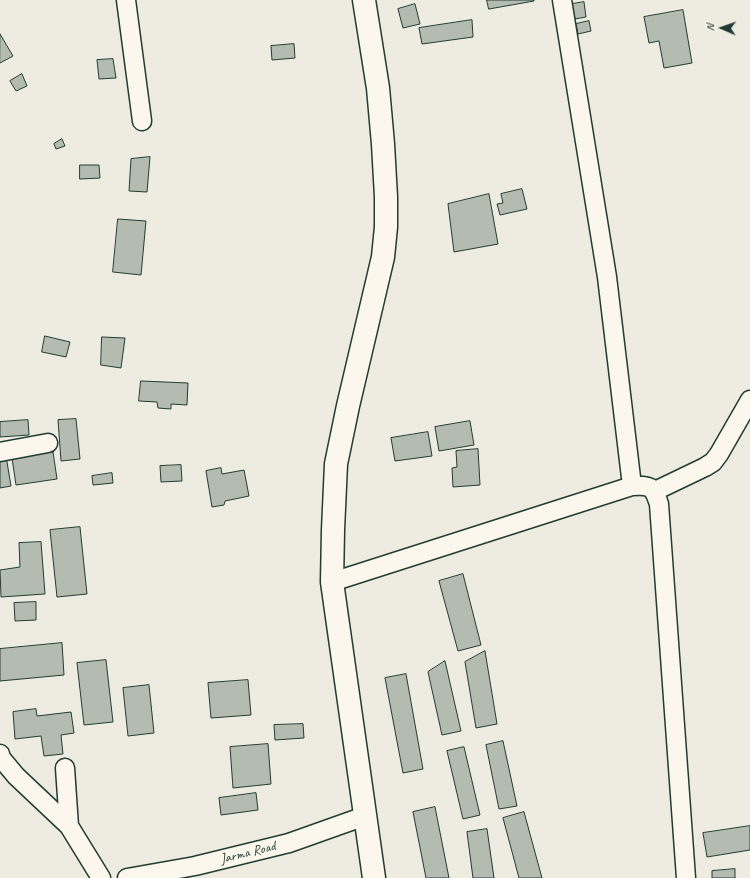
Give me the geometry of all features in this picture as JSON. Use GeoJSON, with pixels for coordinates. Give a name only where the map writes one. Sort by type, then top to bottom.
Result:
{"type":"FeatureCollection","features":[{"type":"Feature","properties":{"kind":"street"},"geometry":{"type":"LineString","coordinates":[[126,0],[142,121]]}},
{"type":"Feature","properties":{"kind":"street"},"geometry":{"type":"LineString","coordinates":[[364,0],[379,102],[386,198],[386,227],[383,257],[349,398],[336,464],[332,582],[374,878]]}},
{"type":"Feature","properties":{"kind":"street"},"geometry":{"type":"LineString","coordinates":[[562,0],[608,277],[632,486]]}},
{"type":"Feature","properties":{"kind":"street"},"geometry":{"type":"LineString","coordinates":[[654,491],[713,462],[750,400]]}},
{"type":"Feature","properties":{"kind":"street"},"geometry":{"type":"LineString","coordinates":[[0,452],[48,443]]}},
{"type":"Feature","properties":{"kind":"street"},"geometry":{"type":"LineString","coordinates":[[332,582],[632,486],[647,486],[654,491],[659,504],[686,878]]}},
{"type":"Feature","properties":{"kind":"street"},"geometry":{"type":"LineString","coordinates":[[0,754],[1,758],[16,776],[68,826],[101,878]]}},
{"type":"Feature","properties":{"kind":"street"},"geometry":{"type":"LineString","coordinates":[[64,768],[68,826]]}},
{"type":"Feature","properties":{"kind":"street","name":"Jarma Road"},"geometry":{"type":"LineString","coordinates":[[127,878],[195,866],[289,843],[365,816]]}},
{"type":"Feature","properties":{"kind":"building"},"geometry":{"type":"Polygon","coordinates":[[[487,0],[534,0],[534,1],[489,9],[487,0]]]}},
{"type":"Feature","properties":{"kind":"building"},"geometry":{"type":"Polygon","coordinates":[[[584,2],[586,17],[575,19],[572,4],[584,2]]]}},
{"type":"Feature","properties":{"kind":"building"},"geometry":{"type":"Polygon","coordinates":[[[415,4],[420,24],[403,28],[398,9],[415,4]]]}},
{"type":"Feature","properties":{"kind":"building"},"geometry":{"type":"Polygon","coordinates":[[[683,10],[692,63],[664,68],[659,41],[649,43],[644,17],[683,10]]]}},
{"type":"Feature","properties":{"kind":"building"},"geometry":{"type":"Polygon","coordinates":[[[472,20],[473,37],[422,44],[419,28],[472,20]]]}},
{"type":"Feature","properties":{"kind":"building"},"geometry":{"type":"Polygon","coordinates":[[[589,21],[591,31],[578,34],[576,24],[589,21]]]}},
{"type":"Feature","properties":{"kind":"building"},"geometry":{"type":"Polygon","coordinates":[[[0,34],[13,56],[0,63],[0,34]]]}},
{"type":"Feature","properties":{"kind":"building"},"geometry":{"type":"Polygon","coordinates":[[[294,44],[295,58],[272,60],[271,46],[294,44]]]}},
{"type":"Feature","properties":{"kind":"building"},"geometry":{"type":"Polygon","coordinates":[[[113,59],[116,78],[99,79],[97,60],[113,59]]]}},
{"type":"Feature","properties":{"kind":"building"},"geometry":{"type":"Polygon","coordinates":[[[22,74],[27,86],[16,91],[10,81],[22,74]]]}},
{"type":"Feature","properties":{"kind":"building"},"geometry":{"type":"Polygon","coordinates":[[[62,139],[65,146],[56,149],[54,144],[62,139]]]}},
{"type":"Feature","properties":{"kind":"building"},"geometry":{"type":"Polygon","coordinates":[[[150,157],[147,192],[129,191],[131,159],[150,157]]]}},
{"type":"Feature","properties":{"kind":"building"},"geometry":{"type":"Polygon","coordinates":[[[80,165],[99,165],[100,178],[80,179],[80,165]]]}},
{"type":"Feature","properties":{"kind":"building"},"geometry":{"type":"Polygon","coordinates":[[[522,189],[527,209],[500,215],[497,204],[503,203],[501,194],[522,189]]]}},
{"type":"Feature","properties":{"kind":"building"},"geometry":{"type":"Polygon","coordinates":[[[489,194],[498,244],[454,252],[448,204],[489,194]]]}},
{"type":"Feature","properties":{"kind":"building"},"geometry":{"type":"Polygon","coordinates":[[[118,219],[146,221],[141,275],[113,272],[118,219]]]}},
{"type":"Feature","properties":{"kind":"building"},"geometry":{"type":"Polygon","coordinates":[[[45,336],[70,342],[66,357],[42,352],[45,336]]]}},
{"type":"Feature","properties":{"kind":"building"},"geometry":{"type":"Polygon","coordinates":[[[102,337],[125,338],[121,368],[101,365],[102,337]]]}},
{"type":"Feature","properties":{"kind":"building"},"geometry":{"type":"Polygon","coordinates":[[[141,381],[188,383],[187,405],[171,404],[171,409],[158,408],[157,402],[139,401],[141,381]]]}},
{"type":"Feature","properties":{"kind":"building"},"geometry":{"type":"Polygon","coordinates":[[[76,419],[80,459],[61,461],[58,420],[76,419]]]}},
{"type":"Feature","properties":{"kind":"building"},"geometry":{"type":"Polygon","coordinates":[[[28,420],[29,435],[0,437],[0,422],[28,420]]]}},
{"type":"Feature","properties":{"kind":"building"},"geometry":{"type":"Polygon","coordinates":[[[470,421],[474,445],[439,451],[435,427],[470,421]]]}},
{"type":"Feature","properties":{"kind":"building"},"geometry":{"type":"Polygon","coordinates":[[[428,432],[432,456],[395,461],[391,438],[428,432]]]}},
{"type":"Feature","properties":{"kind":"building"},"geometry":{"type":"Polygon","coordinates":[[[478,449],[480,485],[453,487],[452,468],[457,467],[456,451],[478,449]]]}},
{"type":"Feature","properties":{"kind":"building"},"geometry":{"type":"Polygon","coordinates":[[[53,452],[57,479],[16,485],[12,458],[53,452]]]}},
{"type":"Feature","properties":{"kind":"building"},"geometry":{"type":"Polygon","coordinates":[[[6,456],[11,486],[0,488],[0,457],[6,456]]]}},
{"type":"Feature","properties":{"kind":"building"},"geometry":{"type":"Polygon","coordinates":[[[181,465],[182,481],[161,482],[160,466],[181,465]]]}},
{"type":"Feature","properties":{"kind":"building"},"geometry":{"type":"Polygon","coordinates":[[[221,468],[222,474],[244,470],[249,496],[225,501],[224,505],[212,507],[206,471],[221,468]]]}},
{"type":"Feature","properties":{"kind":"building"},"geometry":{"type":"Polygon","coordinates":[[[112,473],[113,483],[93,485],[92,476],[112,473]]]}},
{"type":"Feature","properties":{"kind":"building"},"geometry":{"type":"Polygon","coordinates":[[[80,527],[87,594],[57,597],[50,530],[80,527]]]}},
{"type":"Feature","properties":{"kind":"building"},"geometry":{"type":"Polygon","coordinates":[[[41,542],[45,594],[1,597],[0,570],[20,567],[19,543],[41,542]]]}},
{"type":"Feature","properties":{"kind":"building"},"geometry":{"type":"Polygon","coordinates":[[[463,574],[481,645],[458,651],[439,581],[463,574]]]}},
{"type":"Feature","properties":{"kind":"building"},"geometry":{"type":"Polygon","coordinates":[[[36,602],[36,620],[15,621],[14,603],[36,602]]]}},
{"type":"Feature","properties":{"kind":"building"},"geometry":{"type":"Polygon","coordinates":[[[62,643],[64,675],[0,681],[0,649],[62,643]]]}},
{"type":"Feature","properties":{"kind":"building"},"geometry":{"type":"Polygon","coordinates":[[[485,651],[497,724],[476,728],[465,662],[485,651]]]}},
{"type":"Feature","properties":{"kind":"building"},"geometry":{"type":"Polygon","coordinates":[[[106,660],[113,722],[84,725],[77,663],[106,660]]]}},
{"type":"Feature","properties":{"kind":"building"},"geometry":{"type":"Polygon","coordinates":[[[445,661],[461,731],[442,735],[428,672],[445,661]]]}},
{"type":"Feature","properties":{"kind":"building"},"geometry":{"type":"Polygon","coordinates":[[[406,674],[423,769],[403,773],[385,678],[406,674]]]}},
{"type":"Feature","properties":{"kind":"building"},"geometry":{"type":"Polygon","coordinates":[[[248,680],[251,715],[211,718],[208,683],[248,680]]]}},
{"type":"Feature","properties":{"kind":"building"},"geometry":{"type":"Polygon","coordinates":[[[149,685],[154,733],[128,736],[123,688],[149,685]]]}},
{"type":"Feature","properties":{"kind":"building"},"geometry":{"type":"Polygon","coordinates":[[[36,709],[37,716],[71,712],[74,733],[61,735],[63,754],[44,756],[41,736],[15,739],[13,712],[36,709]]]}},
{"type":"Feature","properties":{"kind":"building"},"geometry":{"type":"Polygon","coordinates":[[[303,724],[304,738],[275,740],[274,725],[303,724]]]}},
{"type":"Feature","properties":{"kind":"building"},"geometry":{"type":"Polygon","coordinates":[[[503,741],[517,806],[499,809],[486,745],[503,741]]]}},
{"type":"Feature","properties":{"kind":"building"},"geometry":{"type":"Polygon","coordinates":[[[268,744],[271,784],[233,788],[230,747],[268,744]]]}},
{"type":"Feature","properties":{"kind":"building"},"geometry":{"type":"Polygon","coordinates":[[[464,747],[480,815],[463,819],[447,751],[464,747]]]}},
{"type":"Feature","properties":{"kind":"building"},"geometry":{"type":"Polygon","coordinates":[[[256,793],[258,810],[221,815],[219,798],[256,793]]]}},
{"type":"Feature","properties":{"kind":"building"},"geometry":{"type":"Polygon","coordinates":[[[435,807],[449,878],[426,878],[413,812],[435,807]]]}},
{"type":"Feature","properties":{"kind":"building"},"geometry":{"type":"Polygon","coordinates":[[[524,812],[542,878],[519,878],[503,818],[524,812]]]}},
{"type":"Feature","properties":{"kind":"building"},"geometry":{"type":"Polygon","coordinates":[[[750,826],[750,850],[707,857],[703,833],[750,826]]]}},
{"type":"Feature","properties":{"kind":"building"},"geometry":{"type":"Polygon","coordinates":[[[487,829],[494,878],[473,878],[467,832],[487,829]]]}},
{"type":"Feature","properties":{"kind":"building"},"geometry":{"type":"Polygon","coordinates":[[[735,869],[735,878],[712,878],[712,871],[735,869]]]}}]}
